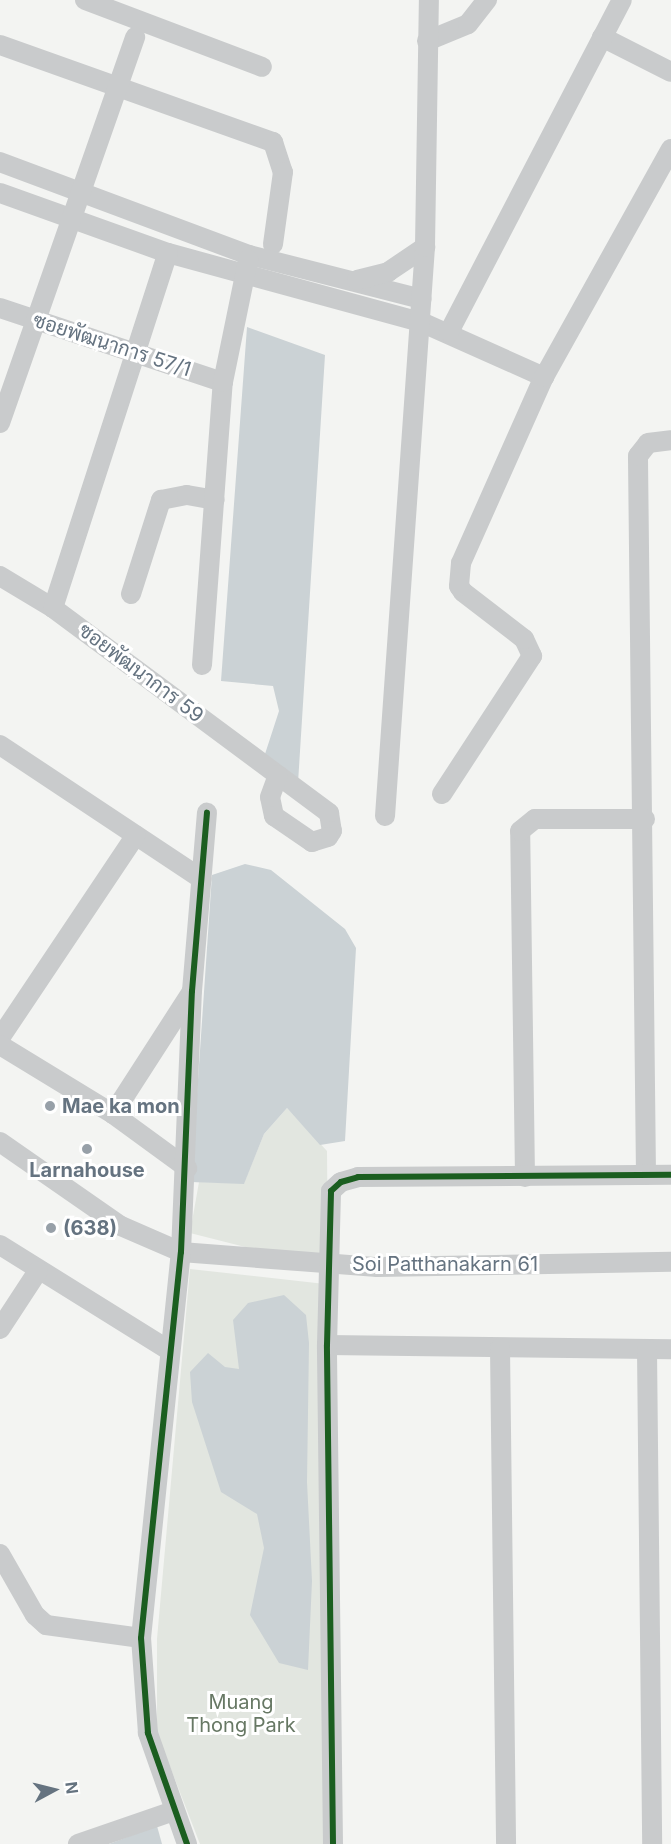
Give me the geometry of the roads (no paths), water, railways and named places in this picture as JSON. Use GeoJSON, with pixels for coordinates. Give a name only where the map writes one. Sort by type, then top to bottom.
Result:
{"type":"FeatureCollection","features":[{"type":"Feature","properties":{"kind":"street"},"geometry":{"type":"LineString","coordinates":[[85,0],[262,67]]}},
{"type":"Feature","properties":{"kind":"street"},"geometry":{"type":"LineString","coordinates":[[384,816],[421,322],[425,247],[429,0]]}},
{"type":"Feature","properties":{"kind":"street"},"geometry":{"type":"LineString","coordinates":[[427,41],[468,24],[487,0]]}},
{"type":"Feature","properties":{"kind":"street"},"geometry":{"type":"LineString","coordinates":[[449,332],[622,0]]}},
{"type":"Feature","properties":{"kind":"street"},"geometry":{"type":"LineString","coordinates":[[0,423],[135,37]]}},
{"type":"Feature","properties":{"kind":"street"},"geometry":{"type":"LineString","coordinates":[[602,37],[671,72]]}},
{"type":"Feature","properties":{"kind":"street"},"geometry":{"type":"LineString","coordinates":[[0,45],[273,142],[283,172],[273,244]]}},
{"type":"Feature","properties":{"kind":"street"},"geometry":{"type":"LineString","coordinates":[[442,794],[532,656],[524,639],[463,592],[459,575],[544,376],[668,161]]}},
{"type":"Feature","properties":{"kind":"street"},"geometry":{"type":"LineString","coordinates":[[0,162],[81,192],[247,264],[449,332],[544,376]]}},
{"type":"Feature","properties":{"kind":"street"},"geometry":{"type":"LineString","coordinates":[[0,193],[70,220],[168,253],[357,280],[421,299]]}},
{"type":"Feature","properties":{"kind":"street"},"geometry":{"type":"LineString","coordinates":[[357,280],[388,272],[425,247]]}},
{"type":"Feature","properties":{"kind":"street"},"geometry":{"type":"LineString","coordinates":[[53,608],[168,253]]}},
{"type":"Feature","properties":{"kind":"street"},"geometry":{"type":"LineString","coordinates":[[202,665],[223,382],[247,264]]}},
{"type":"Feature","properties":{"kind":"street","name":"ซอยพัฒนาการ 57/1"},"geometry":{"type":"LineString","coordinates":[[0,308],[223,382]]}},
{"type":"Feature","properties":{"kind":"street"},"geometry":{"type":"LineString","coordinates":[[646,1175],[645,819],[638,456],[648,443],[671,440]]}},
{"type":"Feature","properties":{"kind":"street"},"geometry":{"type":"LineString","coordinates":[[131,594],[161,500],[187,495],[215,500]]}},
{"type":"Feature","properties":{"kind":"street","name":"ซอยพัฒนาการ 59"},"geometry":{"type":"LineString","coordinates":[[0,576],[53,608],[278,775]]}},
{"type":"Feature","properties":{"kind":"street"},"geometry":{"type":"LineString","coordinates":[[2,751],[202,879]]}},
{"type":"Feature","properties":{"kind":"street"},"geometry":{"type":"LineString","coordinates":[[187,1844],[148,1733],[141,1638],[169,1350],[181,1252],[187,1168],[192,991],[207,813]]}},
{"type":"Feature","properties":{"kind":"street"},"geometry":{"type":"LineString","coordinates":[[525,1177],[520,831],[535,819],[645,819]]}},
{"type":"Feature","properties":{"kind":"street"},"geometry":{"type":"LineString","coordinates":[[0,1038],[136,836]]}},
{"type":"Feature","properties":{"kind":"street"},"geometry":{"type":"LineString","coordinates":[[112,1114],[192,991]]}},
{"type":"Feature","properties":{"kind":"street"},"geometry":{"type":"LineString","coordinates":[[0,1045],[112,1114],[187,1168]]}},
{"type":"Feature","properties":{"kind":"street","name":"Soi Patthanakarn 61"},"geometry":{"type":"LineString","coordinates":[[0,1142],[121,1226],[181,1252],[328,1265],[671,1262]]}},
{"type":"Feature","properties":{"kind":"street"},"geometry":{"type":"LineString","coordinates":[[333,1844],[327,1345],[328,1205],[331,1191],[341,1182],[358,1177],[671,1175]]}},
{"type":"Feature","properties":{"kind":"street"},"geometry":{"type":"LineString","coordinates":[[0,1245],[38,1271],[169,1350]]}},
{"type":"Feature","properties":{"kind":"street"},"geometry":{"type":"LineString","coordinates":[[0,1329],[38,1271]]}},
{"type":"Feature","properties":{"kind":"street"},"geometry":{"type":"LineString","coordinates":[[327,1345],[671,1349]]}},
{"type":"Feature","properties":{"kind":"street"},"geometry":{"type":"LineString","coordinates":[[500,1348],[506,1844]]}},
{"type":"Feature","properties":{"kind":"street"},"geometry":{"type":"LineString","coordinates":[[647,1350],[652,1844]]}},
{"type":"Feature","properties":{"kind":"street"},"geometry":{"type":"LineString","coordinates":[[0,1554],[35,1615],[46,1625],[141,1638]]}},
{"type":"Feature","properties":{"kind":"street"},"geometry":{"type":"LineString","coordinates":[[78,1844],[174,1811]]}},
{"type":"Feature","properties":{"kind":"place","name":"Mae ka mon"},"geometry":{"type":"Point","coordinates":[50,1106]}},
{"type":"Feature","properties":{"kind":"place","name":"Larnahouse"},"geometry":{"type":"Point","coordinates":[87,1149]}},
{"type":"Feature","properties":{"kind":"place","name":"(638)"},"geometry":{"type":"Point","coordinates":[51,1228]}},
{"type":"Feature","properties":{"kind":"park label","name":"Muang Thong Park"},"geometry":{"type":"Point","coordinates":[241,1714]}}]}
